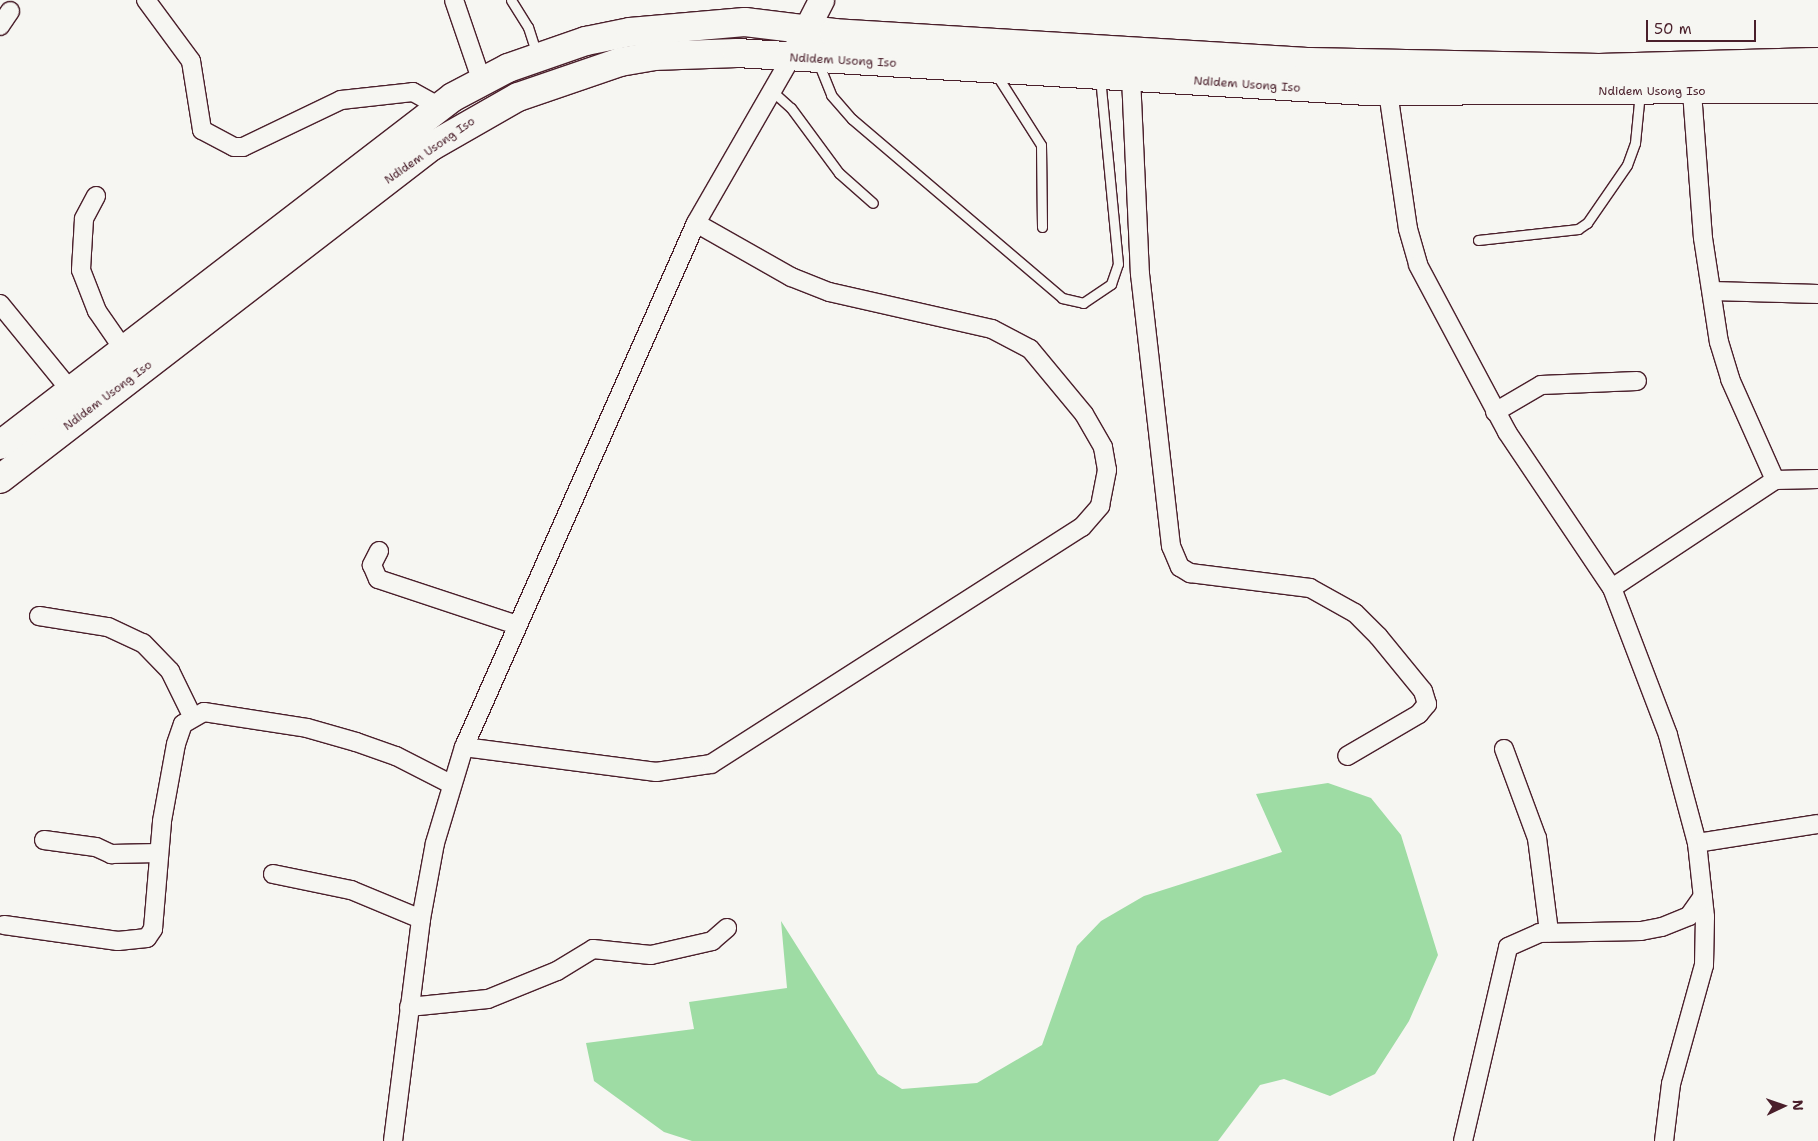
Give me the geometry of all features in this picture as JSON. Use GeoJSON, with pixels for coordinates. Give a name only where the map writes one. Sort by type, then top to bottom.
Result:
{"type":"FeatureCollection","features":[{"type":"Feature","properties":{"kind":"highway","name":"Ndidem Usong Iso"},"geometry":{"type":"LineString","coordinates":[[0,445],[440,107],[482,82],[538,58],[586,41],[691,25],[746,22],[806,28],[1309,62],[1599,68],[1818,62]]}},
{"type":"Feature","properties":{"kind":"highway","name":"Ndidem Usong Iso"},"geometry":{"type":"LineString","coordinates":[[0,479],[409,164],[480,116],[570,77],[654,56],[702,52],[1388,92],[1692,92],[1818,89]]}},
{"type":"Feature","properties":{"kind":"street"},"geometry":{"type":"LineString","coordinates":[[146,0],[191,61],[202,130],[234,147],[243,147],[341,100],[413,92],[440,107]]}},
{"type":"Feature","properties":{"kind":"street"},"geometry":{"type":"LineString","coordinates":[[454,0],[482,82]]}},
{"type":"Feature","properties":{"kind":"street"},"geometry":{"type":"LineString","coordinates":[[393,1141],[421,919],[451,784],[464,747],[696,223],[772,91],[804,59],[806,28],[820,0]]}},
{"type":"Feature","properties":{"kind":"street"},"geometry":{"type":"LineString","coordinates":[[0,26],[10,11]]}},
{"type":"Feature","properties":{"kind":"street"},"geometry":{"type":"LineString","coordinates":[[1131,77],[1140,274],[1170,546],[1180,567],[1190,573],[1310,588],[1355,613],[1378,636],[1423,691],[1427,704],[1419,714],[1347,756]]}},
{"type":"Feature","properties":{"kind":"street"},"geometry":{"type":"LineString","coordinates":[[1388,92],[1406,219],[1418,265],[1495,412],[1612,588],[1668,735],[1697,843],[1703,896],[1704,965],[1671,1084],[1664,1141]]}},
{"type":"Feature","properties":{"kind":"street"},"geometry":{"type":"LineString","coordinates":[[1692,92],[1712,292],[1730,379],[1775,480]]}},
{"type":"Feature","properties":{"kind":"street"},"geometry":{"type":"LineString","coordinates":[[96,196],[84,219],[80,270],[97,311],[124,350]]}},
{"type":"Feature","properties":{"kind":"street"},"geometry":{"type":"LineString","coordinates":[[464,747],[656,772],[711,764],[1082,527],[1100,506],[1107,470],[1103,447],[1084,414],[1030,349],[992,329],[821,289],[791,277],[696,223]]}},
{"type":"Feature","properties":{"kind":"street"},"geometry":{"type":"LineString","coordinates":[[1712,292],[1818,294]]}},
{"type":"Feature","properties":{"kind":"street"},"geometry":{"type":"LineString","coordinates":[[0,304],[70,391]]}},
{"type":"Feature","properties":{"kind":"street"},"geometry":{"type":"LineString","coordinates":[[1495,412],[1541,385],[1637,381]]}},
{"type":"Feature","properties":{"kind":"street"},"geometry":{"type":"LineString","coordinates":[[1612,588],[1775,480],[1818,479]]}},
{"type":"Feature","properties":{"kind":"street"},"geometry":{"type":"LineString","coordinates":[[379,551],[372,564],[378,579],[517,625]]}},
{"type":"Feature","properties":{"kind":"street"},"geometry":{"type":"LineString","coordinates":[[40,616],[108,626],[143,643],[170,671],[192,716]]}},
{"type":"Feature","properties":{"kind":"street"},"geometry":{"type":"LineString","coordinates":[[4,925],[118,941],[144,940],[153,929],[159,853],[176,744],[183,724],[192,716],[217,711],[307,728],[396,756],[451,784]]}},
{"type":"Feature","properties":{"kind":"street"},"geometry":{"type":"LineString","coordinates":[[1504,749],[1537,838],[1549,932]]}},
{"type":"Feature","properties":{"kind":"street"},"geometry":{"type":"LineString","coordinates":[[1697,843],[1818,824]]}},
{"type":"Feature","properties":{"kind":"street"},"geometry":{"type":"LineString","coordinates":[[44,840],[96,847],[111,854],[159,853]]}},
{"type":"Feature","properties":{"kind":"street"},"geometry":{"type":"LineString","coordinates":[[273,874],[351,890],[421,919]]}},
{"type":"Feature","properties":{"kind":"street"},"geometry":{"type":"LineString","coordinates":[[1463,1141],[1508,947],[1527,935],[1549,932],[1618,933],[1662,927],[1689,916],[1703,896]]}},
{"type":"Feature","properties":{"kind":"street"},"geometry":{"type":"LineString","coordinates":[[409,1007],[465,1003],[516,991],[593,948],[651,955],[712,941],[727,928]]}},
{"type":"Feature","properties":{"kind":"lane"},"geometry":{"type":"LineString","coordinates":[[511,0],[528,27],[538,58]]}},
{"type":"Feature","properties":{"kind":"lane"},"geometry":{"type":"LineString","coordinates":[[804,59],[852,119],[1062,298],[1082,303],[1110,284],[1118,264],[1100,75]]}},
{"type":"Feature","properties":{"kind":"lane"},"geometry":{"type":"LineString","coordinates":[[993,70],[1041,145],[1042,227]]}},
{"type":"Feature","properties":{"kind":"lane"},"geometry":{"type":"LineString","coordinates":[[772,91],[791,108],[838,173],[873,203]]}},
{"type":"Feature","properties":{"kind":"lane"},"geometry":{"type":"LineString","coordinates":[[1478,240],[1578,229],[1587,223],[1627,165],[1635,143],[1640,92]]}},
{"type":"Feature","properties":{"kind":"green space"},"geometry":{"type":"Polygon","coordinates":[[[1328,783],[1371,798],[1401,835],[1438,955],[1409,1021],[1375,1074],[1330,1096],[1284,1079],[1260,1085],[1218,1141],[692,1141],[664,1132],[594,1081],[586,1043],[694,1029],[689,1002],[787,988],[781,921],[878,1074],[902,1089],[977,1083],[1042,1045],[1077,946],[1101,921],[1144,896],[1282,852],[1256,794],[1328,783]]]}}]}
